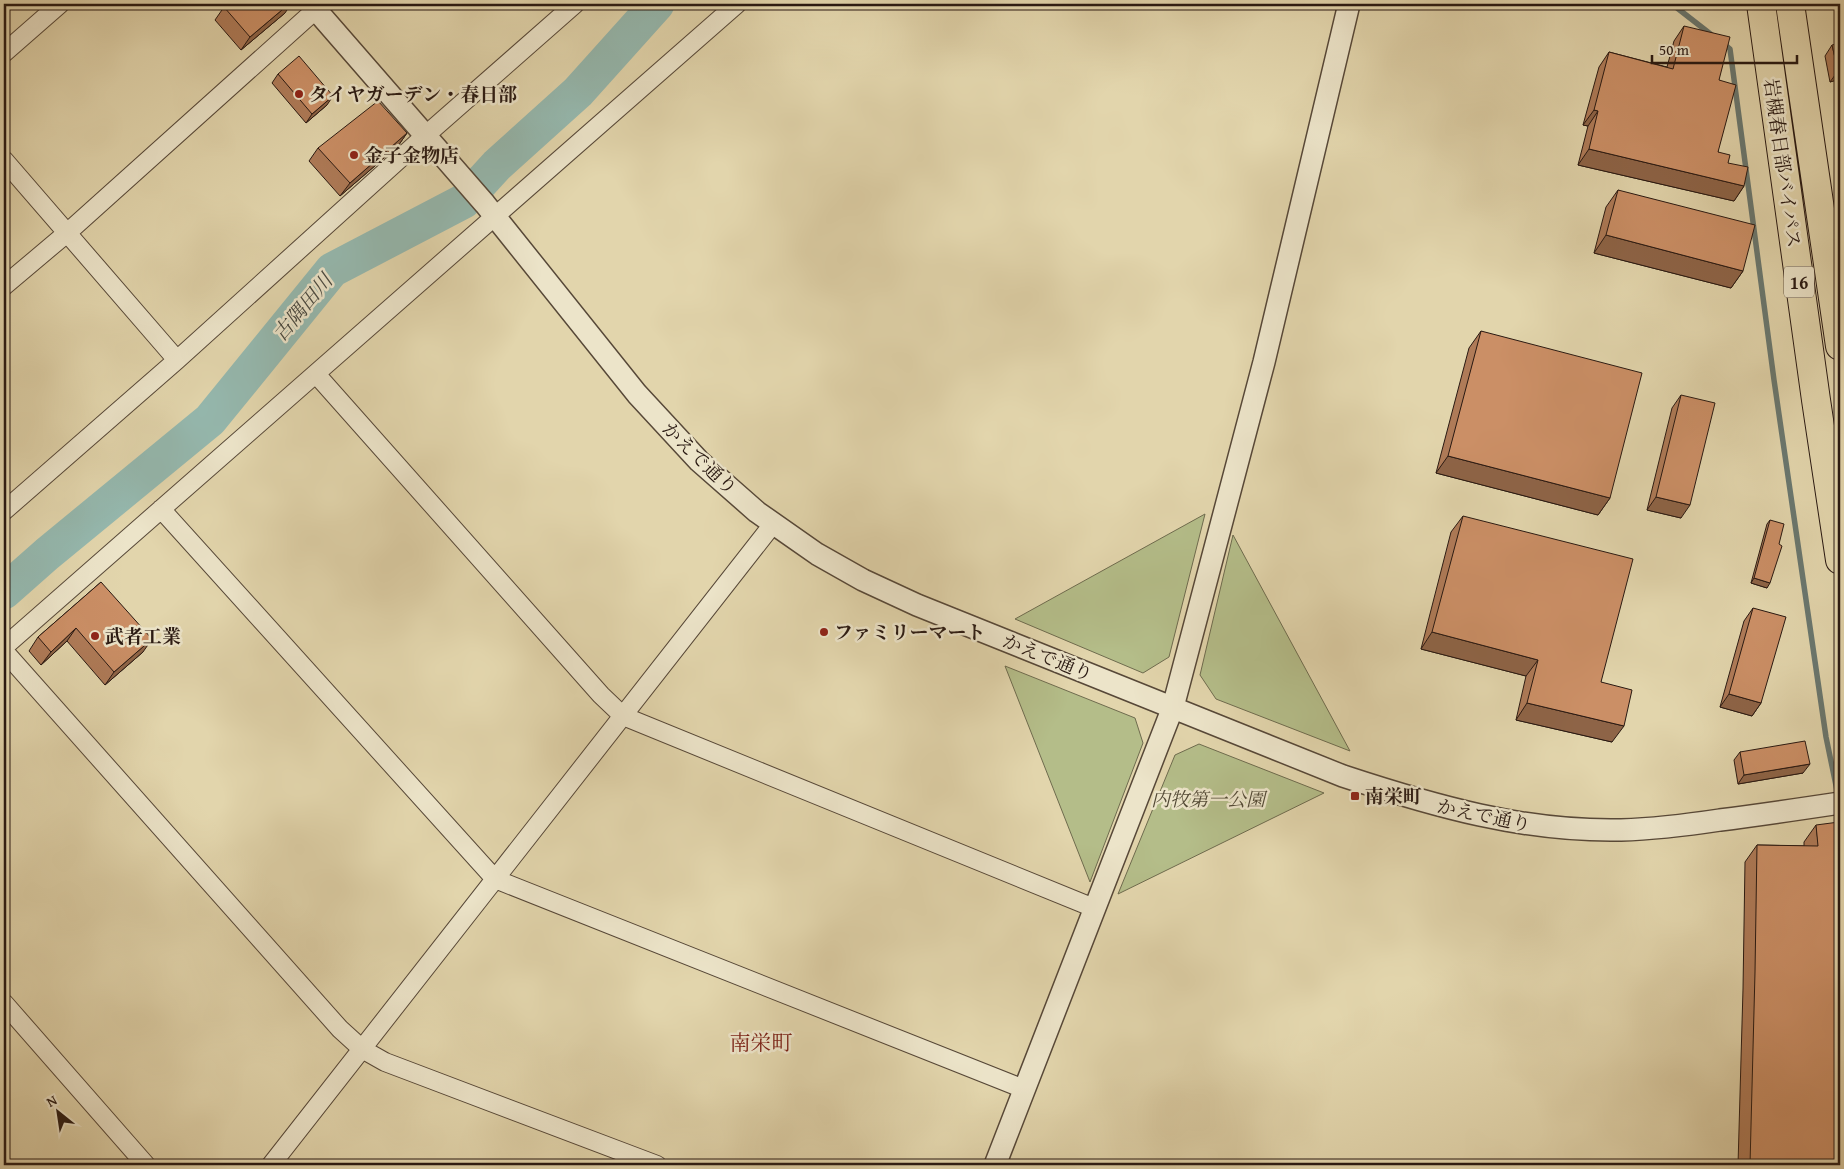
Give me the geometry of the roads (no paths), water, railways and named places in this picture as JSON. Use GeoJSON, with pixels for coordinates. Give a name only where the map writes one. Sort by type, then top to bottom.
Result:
{"type":"FeatureCollection","features":[{"type":"Feature","properties":{"kind":"highway","name":"岩槻春日部バイパス"},"geometry":{"type":"LineString","coordinates":[[1760,4],[1840,560]]}},
{"type":"Feature","properties":{"kind":"highway","name":"岩槻春日部バイパス"},"geometry":{"type":"LineString","coordinates":[[1790,4],[1835,278],[1840,346]]}},
{"type":"Feature","properties":{"kind":"street"},"geometry":{"type":"LineString","coordinates":[[4,53],[60,4]]}},
{"type":"Feature","properties":{"kind":"street"},"geometry":{"type":"LineString","coordinates":[[4,510],[430,140],[575,4]]}},
{"type":"Feature","properties":{"kind":"street"},"geometry":{"type":"LineString","coordinates":[[657,1165],[385,1062],[362,1049],[340,1029],[4,649],[316,374],[490,211],[737,4]]}},
{"type":"Feature","properties":{"kind":"street"},"geometry":{"type":"LineString","coordinates":[[995,1165],[1173,707],[1264,362],[1349,4]]}},
{"type":"Feature","properties":{"kind":"street"},"geometry":{"type":"LineString","coordinates":[[4,286],[67,232],[316,6]]}},
{"type":"Feature","properties":{"kind":"street","name":"かえで通り"},"geometry":{"type":"LineString","coordinates":[[316,6],[490,211],[643,400],[699,461],[773,524],[817,554],[863,580],[917,605],[1343,776],[1404,797],[1462,812],[1504,821],[1543,826],[1621,830],[1691,824],[1840,803]]}},
{"type":"Feature","properties":{"kind":"street"},"geometry":{"type":"LineString","coordinates":[[4,160],[177,360]]}},
{"type":"Feature","properties":{"kind":"street"},"geometry":{"type":"LineString","coordinates":[[316,374],[594,687],[623,716],[1094,908]]}},
{"type":"Feature","properties":{"kind":"street"},"geometry":{"type":"LineString","coordinates":[[161,509],[496,879],[1024,1089]]}},
{"type":"Feature","properties":{"kind":"street"},"geometry":{"type":"LineString","coordinates":[[271,1165],[773,524]]}},
{"type":"Feature","properties":{"kind":"street"},"geometry":{"type":"LineString","coordinates":[[4,1003],[146,1165]]}},
{"type":"Feature","properties":{"kind":"waterway","name":"古隅田川"},"geometry":{"type":"LineString","coordinates":[[4,592],[47,554],[210,420],[332,270],[464,201],[497,165],[578,92],[657,4]]}},
{"type":"Feature","properties":{"kind":"waterway"},"geometry":{"type":"LineString","coordinates":[[1672,4],[1713,36]]}},
{"type":"Feature","properties":{"kind":"waterway"},"geometry":{"type":"LineString","coordinates":[[1723,43],[1730,49],[1774,380],[1826,737],[1839,800]]}},
{"type":"Feature","properties":{"kind":"place","name":"タイヤガーデン・春日部"},"geometry":{"type":"Point","coordinates":[299,94]}},
{"type":"Feature","properties":{"kind":"place","name":"金子金物店"},"geometry":{"type":"Point","coordinates":[354,155]}},
{"type":"Feature","properties":{"kind":"place","name":"ファミリーマート"},"geometry":{"type":"Point","coordinates":[824,632]}},
{"type":"Feature","properties":{"kind":"place","name":"武者工業"},"geometry":{"type":"Point","coordinates":[95,636]}},
{"type":"Feature","properties":{"kind":"place","name":"南栄町"},"geometry":{"type":"Point","coordinates":[1355,796]}},
{"type":"Feature","properties":{"kind":"district","name":"南栄町"},"geometry":{"type":"Point","coordinates":[761,1042]}},
{"type":"Feature","properties":{"kind":"park label","name":"内牧第一公園"},"geometry":{"type":"Point","coordinates":[1208,799]}}]}
